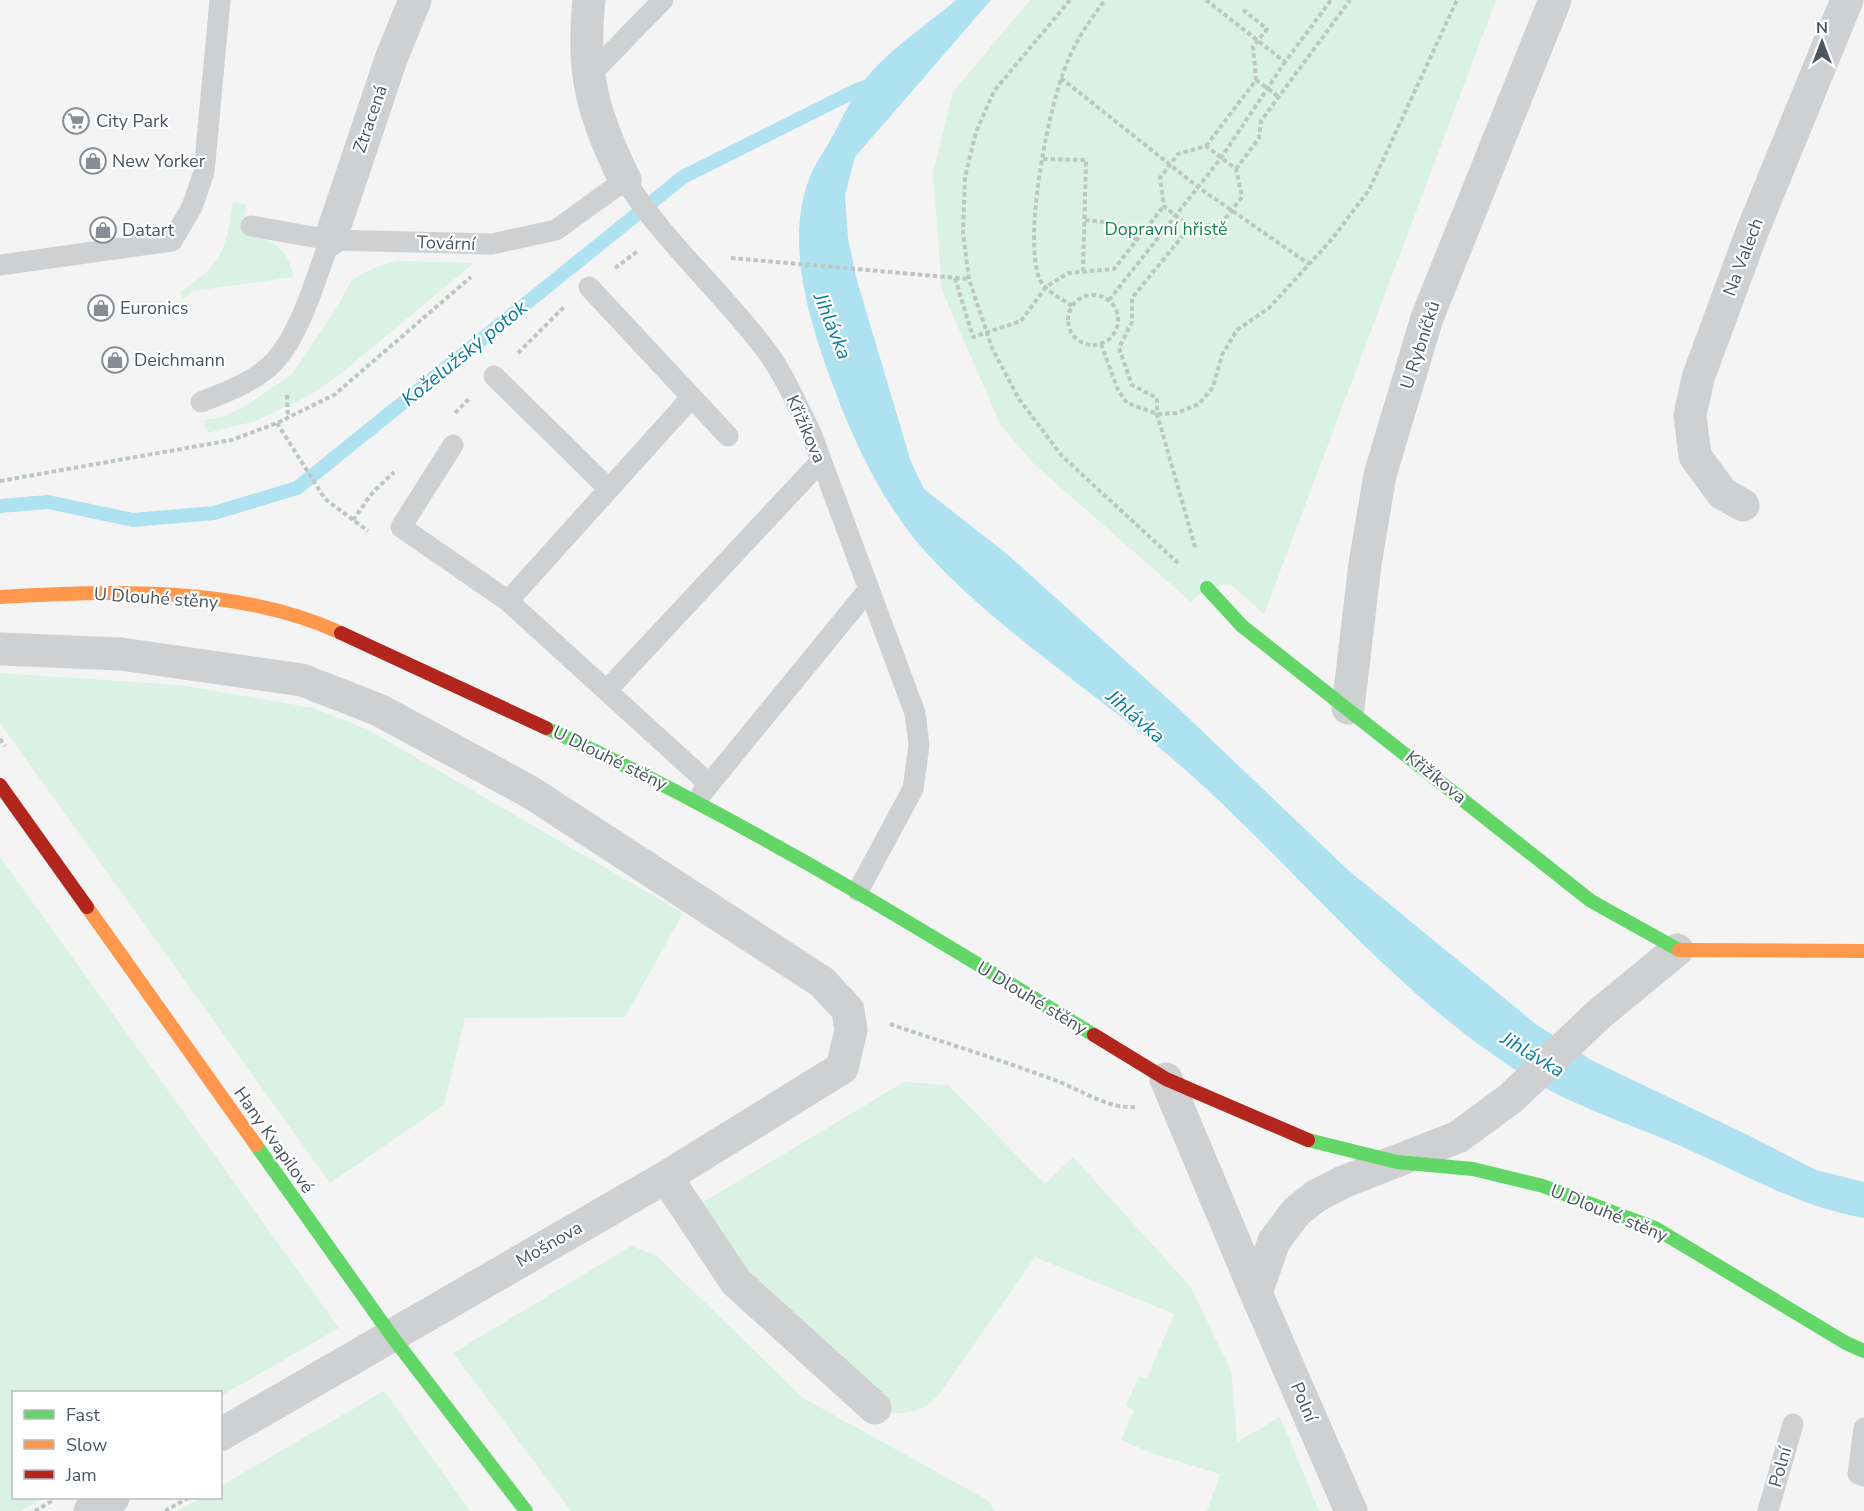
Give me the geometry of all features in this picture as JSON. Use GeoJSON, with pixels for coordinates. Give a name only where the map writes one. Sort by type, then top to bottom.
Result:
{"type":"FeatureCollection","features":[{"type":"Feature","properties":{"kind":"street","name":"Ztracená"},"geometry":{"type":"LineString","coordinates":[[330,240],[391,59],[415,0]]}},
{"type":"Feature","properties":{"kind":"street","name":"Křižíkova"},"geometry":{"type":"LineString","coordinates":[[589,0],[585,38],[587,78],[610,149],[627,183]]}},
{"type":"Feature","properties":{"kind":"street","name":"U Rybníčků"},"geometry":{"type":"LineString","coordinates":[[1348,708],[1365,564],[1380,475],[1427,318],[1555,0]]}},
{"type":"Feature","properties":{"kind":"street","name":"Na Valech"},"geometry":{"type":"LineString","coordinates":[[1743,505],[1722,493],[1695,456],[1690,415],[1698,378],[1752,232],[1847,0]]}},
{"type":"Feature","properties":{"kind":"street","name":"Křižíkova"},"geometry":{"type":"LineString","coordinates":[[1208,588],[1242,626],[1592,901],[1677,950],[1864,951]]}},
{"type":"Feature","properties":{"kind":"street","name":"U Dlouhé stěny"},"geometry":{"type":"LineString","coordinates":[[0,597],[80,593],[172,596],[260,606],[332,629],[641,771],[858,891],[1166,1079],[1297,1137],[1397,1162],[1473,1169],[1543,1186],[1655,1228],[1846,1343],[1864,1351]]}},
{"type":"Feature","properties":{"kind":"street"},"geometry":{"type":"LineString","coordinates":[[0,649],[121,654],[302,680],[379,710],[530,792],[822,982],[849,1020]]}},
{"type":"Feature","properties":{"kind":"street","name":"Hany Kvapilové"},"geometry":{"type":"LineString","coordinates":[[0,785],[391,1335],[526,1511]]}},
{"type":"Feature","properties":{"kind":"street","name":"U Dlouhé stěny"},"geometry":{"type":"LineString","coordinates":[[1256,1293],[1274,1241],[1297,1211],[1316,1196],[1343,1182],[1458,1137],[1511,1098],[1598,1015],[1677,950]]}},
{"type":"Feature","properties":{"kind":"street","name":"Mošnova"},"geometry":{"type":"LineString","coordinates":[[222,1434],[666,1177],[842,1068],[849,1020]]}},
{"type":"Feature","properties":{"kind":"street"},"geometry":{"type":"LineString","coordinates":[[1166,1079],[1256,1293]]}},
{"type":"Feature","properties":{"kind":"street"},"geometry":{"type":"LineString","coordinates":[[666,1177],[736,1282],[875,1408]]}},
{"type":"Feature","properties":{"kind":"street","name":"Polní"},"geometry":{"type":"LineString","coordinates":[[1256,1293],[1351,1511]]}},
{"type":"Feature","properties":{"kind":"street"},"geometry":{"type":"LineString","coordinates":[[90,1511],[110,1499]]}},
{"type":"Feature","properties":{"kind":"lane"},"geometry":{"type":"LineString","coordinates":[[0,266],[172,241],[192,207],[204,172],[220,0]]}},
{"type":"Feature","properties":{"kind":"lane"},"geometry":{"type":"LineString","coordinates":[[587,78],[663,0]]}},
{"type":"Feature","properties":{"kind":"lane","name":"Tovární"},"geometry":{"type":"LineString","coordinates":[[251,226],[330,240],[492,244],[556,230],[627,183]]}},
{"type":"Feature","properties":{"kind":"lane","name":"Křižíkova"},"geometry":{"type":"LineString","coordinates":[[627,183],[655,224],[764,346],[790,390],[821,461],[915,713],[918,745],[913,789],[858,891]]}},
{"type":"Feature","properties":{"kind":"lane"},"geometry":{"type":"LineString","coordinates":[[201,402],[241,386],[274,362],[292,336],[330,240]]}},
{"type":"Feature","properties":{"kind":"lane"},"geometry":{"type":"LineString","coordinates":[[589,287],[728,436]]}},
{"type":"Feature","properties":{"kind":"lane"},"geometry":{"type":"LineString","coordinates":[[494,376],[609,489]]}},
{"type":"Feature","properties":{"kind":"lane"},"geometry":{"type":"LineString","coordinates":[[508,601],[691,398]]}},
{"type":"Feature","properties":{"kind":"lane"},"geometry":{"type":"LineString","coordinates":[[453,445],[402,527],[508,601],[709,784]]}},
{"type":"Feature","properties":{"kind":"lane"},"geometry":{"type":"LineString","coordinates":[[607,690],[821,461]]}},
{"type":"Feature","properties":{"kind":"lane"},"geometry":{"type":"LineString","coordinates":[[696,801],[869,589]]}},
{"type":"Feature","properties":{"kind":"lane","name":"Polní"},"geometry":{"type":"LineString","coordinates":[[1768,1511],[1793,1424]]}},
{"type":"Feature","properties":{"kind":"lane"},"geometry":{"type":"LineString","coordinates":[[1864,1428],[1858,1474],[1864,1476]]}},
{"type":"Feature","properties":{"kind":"path"},"geometry":{"type":"LineString","coordinates":[[1070,0],[994,91],[976,132],[965,188],[963,232],[969,279],[987,333],[1019,399],[1062,456],[1208,588]]}},
{"type":"Feature","properties":{"kind":"path"},"geometry":{"type":"LineString","coordinates":[[1072,306],[1046,287],[1041,281],[1036,263],[1036,230],[1043,159],[1049,123],[1061,78],[1078,39],[1105,0]]}},
{"type":"Feature","properties":{"kind":"path"},"geometry":{"type":"LineString","coordinates":[[1206,0],[1285,62]]}},
{"type":"Feature","properties":{"kind":"path"},"geometry":{"type":"LineString","coordinates":[[1109,300],[1221,158],[1285,62],[1331,0]]}},
{"type":"Feature","properties":{"kind":"path"},"geometry":{"type":"LineString","coordinates":[[1236,169],[1258,138],[1261,121],[1350,0]]}},
{"type":"Feature","properties":{"kind":"path"},"geometry":{"type":"LineString","coordinates":[[1101,344],[1118,390],[1127,403],[1157,414],[1178,413],[1199,404],[1213,387],[1222,355],[1238,330],[1269,308],[1332,239],[1370,189],[1457,0]]}},
{"type":"Feature","properties":{"kind":"path"},"geometry":{"type":"LineString","coordinates":[[956,278],[973,337],[1021,321],[1046,287],[1068,273],[1102,272],[1114,269],[1164,206],[1160,178],[1170,164],[1178,154],[1206,146],[1256,80],[1253,47],[1267,29],[1242,9]]}},
{"type":"Feature","properties":{"kind":"path"},"geometry":{"type":"LineString","coordinates":[[1061,78],[1231,212],[1309,264]]}},
{"type":"Feature","properties":{"kind":"path"},"geometry":{"type":"LineString","coordinates":[[1256,80],[1279,97]]}},
{"type":"Feature","properties":{"kind":"path"},"geometry":{"type":"LineString","coordinates":[[1206,146],[1236,169],[1242,197],[1221,224],[1190,227],[1132,298],[1132,322],[1119,348],[1132,385],[1157,398],[1157,414],[1208,588]]}},
{"type":"Feature","properties":{"kind":"path"},"geometry":{"type":"LineString","coordinates":[[1043,159],[1086,160],[1083,271]]}},
{"type":"Feature","properties":{"kind":"path"},"geometry":{"type":"LineString","coordinates":[[1164,206],[1190,227]]}},
{"type":"Feature","properties":{"kind":"path"},"geometry":{"type":"LineString","coordinates":[[1085,220],[1113,222],[1137,240]]}},
{"type":"Feature","properties":{"kind":"path"},"geometry":{"type":"LineString","coordinates":[[0,481],[232,440],[277,423],[334,395],[477,272],[492,244]]}},
{"type":"Feature","properties":{"kind":"path"},"geometry":{"type":"LineString","coordinates":[[777,262],[969,279]]}},
{"type":"Feature","properties":{"kind":"path"},"geometry":{"type":"LineString","coordinates":[[1089,294],[1097,294],[1109,300],[1117,311],[1119,324],[1112,336],[1101,344],[1087,345],[1072,333],[1068,319],[1072,306],[1089,294]]}},
{"type":"Feature","properties":{"kind":"path"},"geometry":{"type":"LineString","coordinates":[[277,423],[325,500],[353,520]]}},
{"type":"Feature","properties":{"kind":"path"},"geometry":{"type":"LineString","coordinates":[[849,1020],[1056,1081],[1125,1108],[1140,1106],[1166,1079]]}},
{"type":"Feature","properties":{"kind":"path"},"geometry":{"type":"LineString","coordinates":[[34,1511],[55,1499]]}},
{"type":"Feature","properties":{"kind":"path"},"geometry":{"type":"LineString","coordinates":[[165,1511],[185,1499]]}},
{"type":"Feature","properties":{"kind":"green space","name":"Dopravní hřistě"},"geometry":{"type":"Polygon","coordinates":[[[1030,0],[1496,0],[1264,614],[1230,584],[1207,588],[1191,602],[1034,464],[1000,424],[942,290],[933,173],[953,92],[1030,0]]]}},
{"type":"Feature","properties":{"kind":"green space"},"geometry":{"type":"Polygon","coordinates":[[[233,202],[247,205],[243,227],[245,234],[269,241],[279,247],[291,266],[293,277],[193,291],[183,299],[181,291],[206,273],[220,254],[228,232],[233,202]]]}},
{"type":"Feature","properties":{"kind":"green space"},"geometry":{"type":"Polygon","coordinates":[[[397,261],[474,263],[339,375],[310,395],[256,421],[207,433],[204,420],[223,417],[247,405],[292,374],[336,309],[351,281],[373,268],[397,261]]]}},
{"type":"Feature","properties":{"kind":"green space"},"geometry":{"type":"Polygon","coordinates":[[[0,673],[180,685],[313,708],[367,729],[683,913],[625,1017],[465,1018],[444,1105],[330,1183],[0,723],[0,673]]]}},
{"type":"Feature","properties":{"kind":"green space"},"geometry":{"type":"Polygon","coordinates":[[[0,857],[339,1328],[222,1395],[222,1391],[12,1391],[12,1499],[42,1499],[21,1511],[0,1511],[0,857]]]}},
{"type":"Feature","properties":{"kind":"green space"},"geometry":{"type":"Polygon","coordinates":[[[904,1082],[948,1085],[1045,1184],[1073,1157],[1190,1286],[1231,1371],[1237,1442],[1280,1417],[1319,1511],[1207,1511],[1220,1474],[1154,1454],[1121,1440],[1134,1410],[1126,1406],[1139,1376],[1147,1379],[1174,1314],[1035,1257],[938,1396],[919,1409],[882,1413],[866,1378],[685,1213],[904,1082]]]}},
{"type":"Feature","properties":{"kind":"green space"},"geometry":{"type":"Polygon","coordinates":[[[631,1246],[657,1256],[803,1398],[989,1501],[994,1511],[571,1511],[453,1353],[631,1246]]]}},
{"type":"Feature","properties":{"kind":"green space"},"geometry":{"type":"Polygon","coordinates":[[[384,1391],[470,1511],[177,1511],[198,1499],[222,1499],[222,1485],[384,1391]]]}},
{"type":"Feature","properties":{"kind":"water","name":"Jihlávka"},"geometry":{"type":"Polygon","coordinates":[[[956,0],[991,0],[855,157],[845,195],[848,238],[856,277],[911,462],[924,489],[1007,554],[1178,708],[1348,870],[1537,1025],[1593,1061],[1816,1170],[1864,1182],[1864,1218],[1799,1200],[1675,1144],[1591,1110],[1530,1079],[1484,1048],[1398,977],[1200,783],[1134,727],[998,621],[935,562],[903,524],[865,460],[826,366],[804,286],[799,232],[802,205],[809,179],[861,84],[892,51],[956,0]]]}},
{"type":"Feature","properties":{"kind":"waterway","name":"Koželužský potok"},"geometry":{"type":"LineString","coordinates":[[0,506],[48,502],[133,520],[214,513],[297,488],[683,177],[857,90],[875,84]]}},
{"type":"Feature","properties":{"kind":"traffic: fast"},"geometry":{"type":"LineString","coordinates":[[1207,588],[1242,626],[1591,901],[1679,950]]}},
{"type":"Feature","properties":{"kind":"traffic: fast"},"geometry":{"type":"LineString","coordinates":[[546,728],[687,797],[824,873],[1094,1035]]}},
{"type":"Feature","properties":{"kind":"traffic: fast"},"geometry":{"type":"LineString","coordinates":[[1308,1140],[1397,1162],[1473,1169],[1543,1186],[1655,1228],[1846,1343],[1864,1351]]}},
{"type":"Feature","properties":{"kind":"traffic: fast"},"geometry":{"type":"LineString","coordinates":[[256,1145],[391,1335],[526,1511]]}},
{"type":"Feature","properties":{"kind":"traffic: slow"},"geometry":{"type":"LineString","coordinates":[[0,597],[130,593],[217,599],[260,606],[301,617],[341,633]]}},
{"type":"Feature","properties":{"kind":"traffic: slow"},"geometry":{"type":"LineString","coordinates":[[87,907],[256,1145]]}},
{"type":"Feature","properties":{"kind":"traffic: slow"},"geometry":{"type":"LineString","coordinates":[[1679,950],[1864,951]]}},
{"type":"Feature","properties":{"kind":"traffic: jam"},"geometry":{"type":"LineString","coordinates":[[341,633],[546,728]]}},
{"type":"Feature","properties":{"kind":"traffic: jam"},"geometry":{"type":"LineString","coordinates":[[0,785],[87,907]]}},
{"type":"Feature","properties":{"kind":"traffic: jam"},"geometry":{"type":"LineString","coordinates":[[1094,1035],[1166,1079],[1308,1140]]}},
{"type":"Feature","properties":{"kind":"place","name":"City Park"},"geometry":{"type":"Point","coordinates":[76,121]}},
{"type":"Feature","properties":{"kind":"place","name":"New Yorker"},"geometry":{"type":"Point","coordinates":[93,161]}},
{"type":"Feature","properties":{"kind":"place","name":"Datart"},"geometry":{"type":"Point","coordinates":[103,230]}},
{"type":"Feature","properties":{"kind":"place","name":"Euronics"},"geometry":{"type":"Point","coordinates":[101,308]}},
{"type":"Feature","properties":{"kind":"place","name":"Deichmann"},"geometry":{"type":"Point","coordinates":[115,360]}}]}
